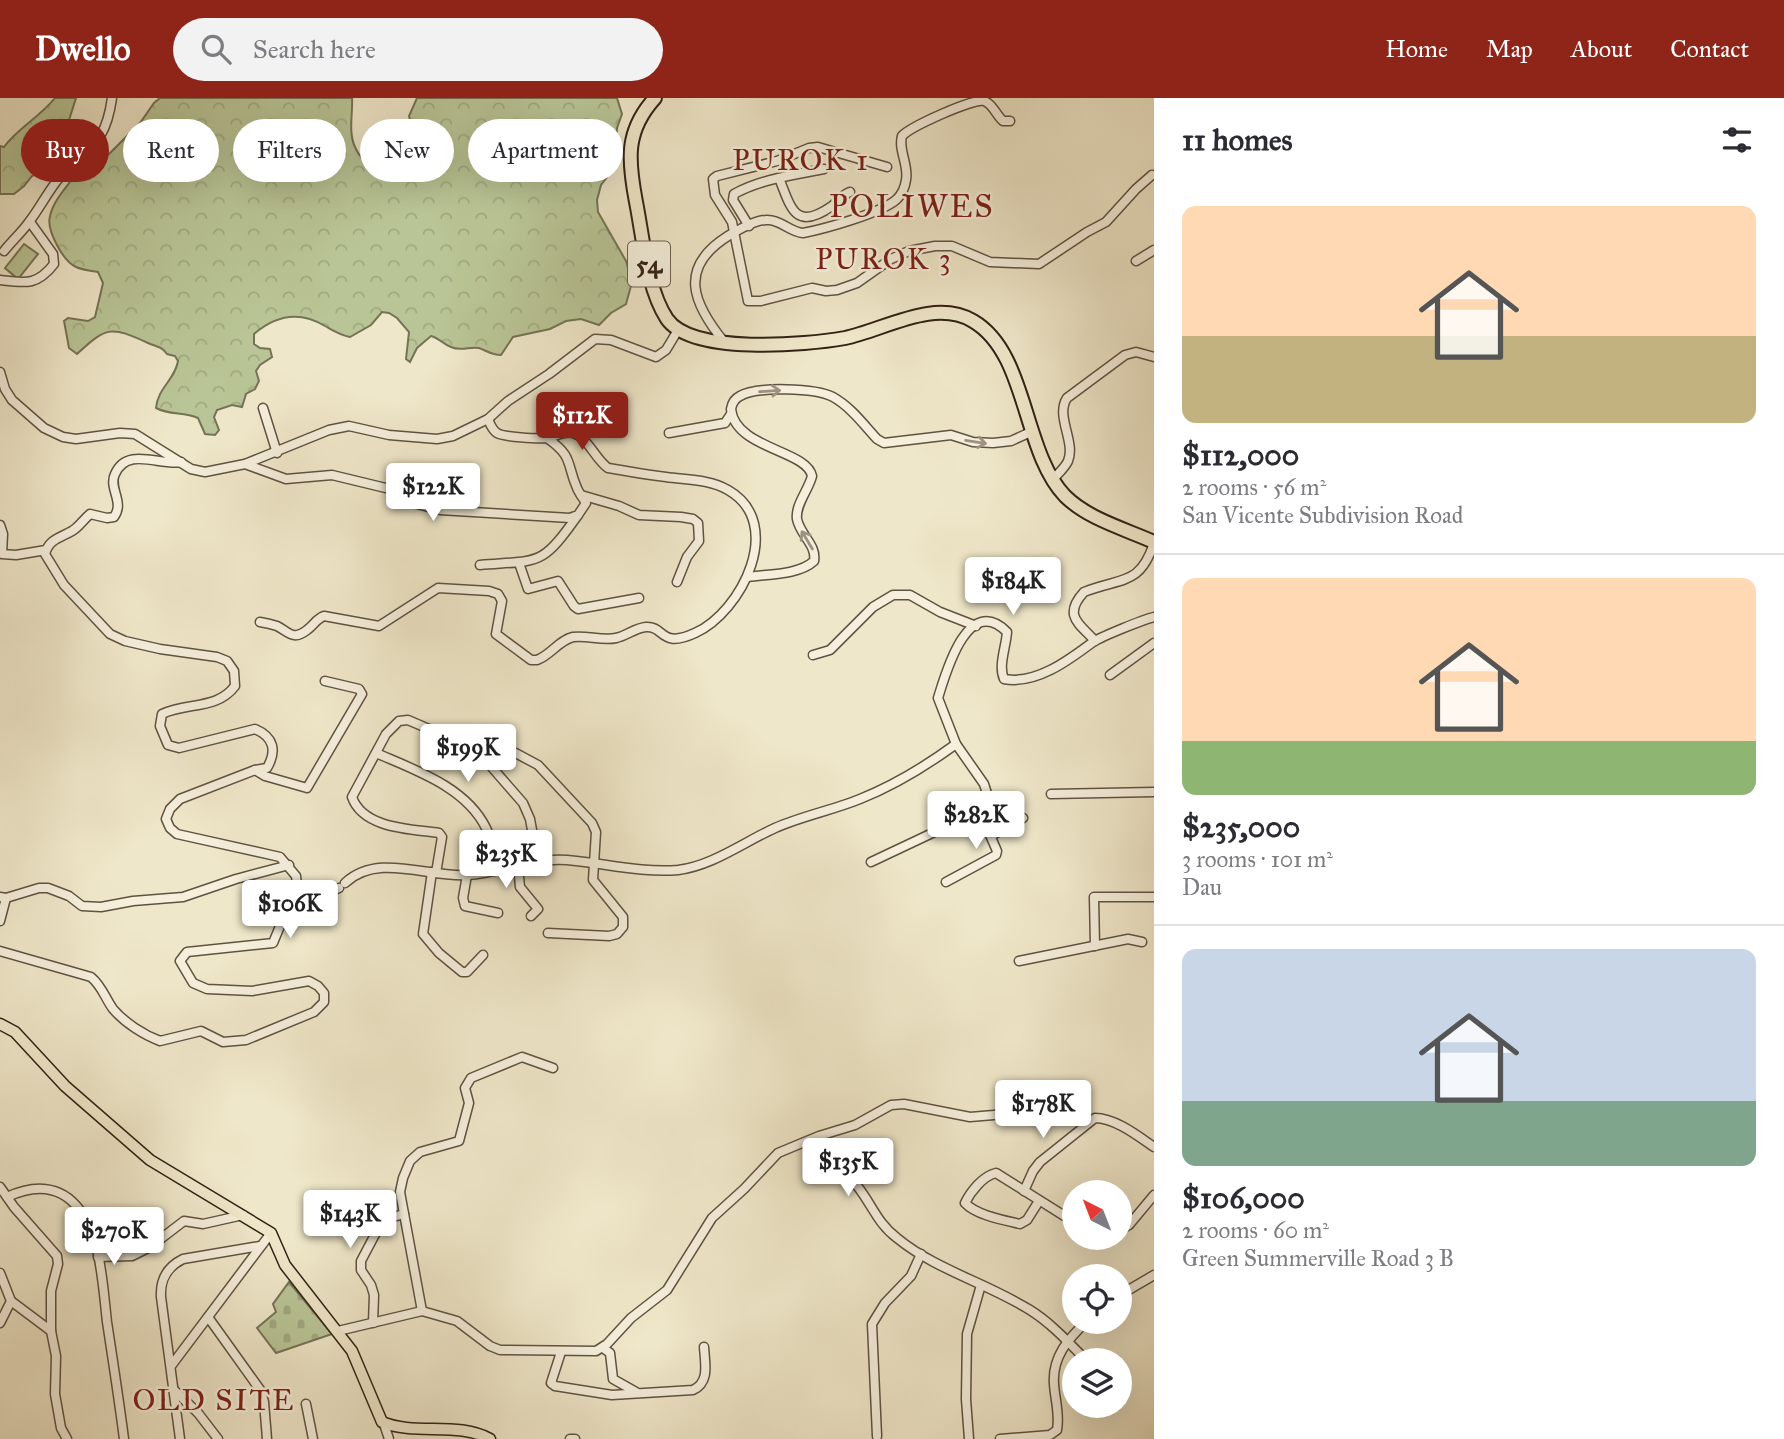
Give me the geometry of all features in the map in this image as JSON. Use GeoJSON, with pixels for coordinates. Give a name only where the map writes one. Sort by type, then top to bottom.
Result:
{"type":"FeatureCollection","features":[{"type":"Feature","properties":{"kind":"highway","name":"54"},"geometry":{"type":"LineString","coordinates":[[655,98],[635,126],[630,165],[654,288],[666,317],[678,330]]}},
{"type":"Feature","properties":{"kind":"highway"},"geometry":{"type":"LineString","coordinates":[[678,330],[725,343],[776,345],[847,337],[913,317],[937,314],[962,316],[983,328],[999,345],[1041,455],[1053,480],[1064,494],[1083,509],[1154,542]]}},
{"type":"Feature","properties":{"kind":"main road"},"geometry":{"type":"LineString","coordinates":[[0,1024],[15,1032],[65,1086],[150,1160],[271,1233],[285,1265],[352,1351],[379,1418],[384,1424],[453,1430],[490,1439]]}},
{"type":"Feature","properties":{"kind":"street"},"geometry":{"type":"LineString","coordinates":[[4,251],[30,222],[60,177],[89,151],[99,138],[109,121],[112,98]]}},
{"type":"Feature","properties":{"kind":"street"},"geometry":{"type":"LineString","coordinates":[[725,343],[701,310],[695,284],[704,256],[733,233],[768,219],[803,233],[872,213],[892,203],[904,188],[907,173],[901,141],[902,136],[910,129],[981,100],[987,102],[1003,121],[1010,121]]}},
{"type":"Feature","properties":{"kind":"street"},"geometry":{"type":"LineString","coordinates":[[887,167],[818,147],[777,161],[722,174],[713,179],[715,195],[729,215],[745,297],[752,302],[783,297],[812,288],[831,291],[849,286],[891,259],[909,251],[935,246],[952,246],[990,262],[1039,264],[1106,222],[1152,175]]}},
{"type":"Feature","properties":{"kind":"street"},"geometry":{"type":"LineString","coordinates":[[749,226],[733,200],[734,194],[779,178],[824,169]]}},
{"type":"Feature","properties":{"kind":"street"},"geometry":{"type":"LineString","coordinates":[[779,178],[790,209],[797,216],[810,217],[827,209],[843,194],[850,192]]}},
{"type":"Feature","properties":{"kind":"street"},"geometry":{"type":"LineString","coordinates":[[0,279],[29,283],[43,276],[54,264],[53,254],[30,222]]}},
{"type":"Feature","properties":{"kind":"street"},"geometry":{"type":"LineString","coordinates":[[1136,261],[1154,250]]}},
{"type":"Feature","properties":{"kind":"street"},"geometry":{"type":"LineString","coordinates":[[0,372],[5,389],[12,400],[44,428],[63,437],[76,439],[120,433],[135,434],[191,469],[205,472],[245,464],[329,430],[349,426],[389,435],[437,439],[453,436],[488,419],[501,406],[549,374],[590,341],[606,339],[656,357],[666,350],[678,330]]}},
{"type":"Feature","properties":{"kind":"street"},"geometry":{"type":"LineString","coordinates":[[1053,480],[1068,461],[1064,408],[1068,398],[1125,355],[1136,352],[1154,357]]}},
{"type":"Feature","properties":{"kind":"street"},"geometry":{"type":"LineString","coordinates":[[669,433],[725,423],[731,414],[732,403],[745,393],[802,390],[821,392],[841,402],[884,443],[951,435],[973,442],[993,443],[1011,441],[1033,432]]}},
{"type":"Feature","properties":{"kind":"street"},"geometry":{"type":"LineString","coordinates":[[263,408],[277,453]]}},
{"type":"Feature","properties":{"kind":"street"},"geometry":{"type":"LineString","coordinates":[[731,414],[750,436],[765,446],[804,463],[812,472],[797,519],[813,549],[814,561],[809,566],[748,577]]}},
{"type":"Feature","properties":{"kind":"street"},"geometry":{"type":"LineString","coordinates":[[260,622],[280,628],[290,636],[297,636],[309,629],[318,618],[324,616],[379,626],[438,588],[489,591],[498,594],[502,601],[496,634],[531,660],[537,660],[572,638],[614,638],[645,627],[651,627],[668,639],[695,633],[709,624],[736,598],[748,577],[755,554],[756,537],[748,513],[729,490],[705,482],[608,468],[575,433],[547,438],[498,434],[488,419]]}},
{"type":"Feature","properties":{"kind":"street"},"geometry":{"type":"LineString","coordinates":[[480,565],[529,563],[547,554],[557,545],[586,503],[577,488],[570,460],[560,447],[547,438]]}},
{"type":"Feature","properties":{"kind":"street"},"geometry":{"type":"LineString","coordinates":[[0,525],[3,534],[2,554],[16,555],[46,550],[53,541],[74,530],[90,514],[114,517],[118,504],[113,478],[125,462],[139,457],[163,463],[181,462]]}},
{"type":"Feature","properties":{"kind":"street"},"geometry":{"type":"LineString","coordinates":[[245,464],[286,480],[332,475],[394,490],[417,504],[440,510],[544,518],[570,518],[578,515]]}},
{"type":"Feature","properties":{"kind":"street"},"geometry":{"type":"LineString","coordinates":[[581,495],[639,515],[681,517],[698,523],[699,541],[687,557],[677,582]]}},
{"type":"Feature","properties":{"kind":"street"},"geometry":{"type":"LineString","coordinates":[[1095,641],[1076,623],[1074,615],[1079,599],[1084,592],[1138,574],[1151,561],[1154,542]]}},
{"type":"Feature","properties":{"kind":"street"},"geometry":{"type":"LineString","coordinates":[[0,951],[91,977],[98,983],[114,1009],[141,1031],[160,1041],[201,1031],[223,1042],[246,1040],[314,1012],[324,1002],[324,993],[309,981],[252,991],[207,989],[193,983],[180,961],[187,952],[273,943],[295,890],[296,876],[289,865],[277,856],[208,843],[177,834],[166,819],[170,809],[180,799],[255,770],[267,768],[273,755],[272,742],[265,733],[256,729],[175,748],[166,742],[160,726],[160,716],[166,712],[211,703],[226,697],[235,686],[234,671],[227,661],[204,654],[160,649],[115,637],[60,579],[48,561],[46,550]]}},
{"type":"Feature","properties":{"kind":"street"},"geometry":{"type":"LineString","coordinates":[[519,563],[528,589],[558,581],[578,609],[639,598]]}},
{"type":"Feature","properties":{"kind":"street"},"geometry":{"type":"LineString","coordinates":[[813,655],[830,650],[873,607],[893,595],[910,595],[940,612],[976,626]]}},
{"type":"Feature","properties":{"kind":"street"},"geometry":{"type":"LineString","coordinates":[[871,862],[990,803],[988,793],[956,744],[937,698],[956,647],[966,634],[985,621],[994,621],[1007,632],[1002,676],[1015,681],[1059,665],[1095,641],[1154,617]]}},
{"type":"Feature","properties":{"kind":"street"},"geometry":{"type":"LineString","coordinates":[[1110,675],[1154,643]]}},
{"type":"Feature","properties":{"kind":"street"},"geometry":{"type":"LineString","coordinates":[[255,770],[265,776],[307,788],[362,694],[359,689],[325,681]]}},
{"type":"Feature","properties":{"kind":"street"},"geometry":{"type":"LineString","coordinates":[[483,955],[467,972],[462,972],[439,953],[423,934],[442,838],[439,833],[391,826],[366,814],[354,803],[352,797],[390,728],[399,720],[404,720],[473,748],[523,803],[530,819],[538,863]]}},
{"type":"Feature","properties":{"kind":"street"},"geometry":{"type":"LineString","coordinates":[[295,890],[325,894],[342,886],[353,876],[371,869],[415,869],[467,875],[565,860],[677,870],[714,859],[778,827],[858,800],[922,769],[956,744]]}},
{"type":"Feature","properties":{"kind":"street"},"geometry":{"type":"LineString","coordinates":[[510,751],[538,765],[593,823],[596,832],[593,880],[623,917],[623,927],[617,934],[608,936],[548,933]]}},
{"type":"Feature","properties":{"kind":"street"},"geometry":{"type":"LineString","coordinates":[[376,754],[419,772],[459,795],[477,813],[486,828],[492,844],[496,870]]}},
{"type":"Feature","properties":{"kind":"street"},"geometry":{"type":"LineString","coordinates":[[1051,794],[1154,792]]}},
{"type":"Feature","properties":{"kind":"street"},"geometry":{"type":"LineString","coordinates":[[946,881],[996,855],[997,850],[979,810]]}},
{"type":"Feature","properties":{"kind":"street"},"geometry":{"type":"LineString","coordinates":[[991,836],[1023,818]]}},
{"type":"Feature","properties":{"kind":"street"},"geometry":{"type":"LineString","coordinates":[[0,921],[3,898],[39,888],[48,888],[69,896],[82,906],[101,907],[183,897],[289,865]]}},
{"type":"Feature","properties":{"kind":"street"},"geometry":{"type":"LineString","coordinates":[[518,866],[520,887],[538,909],[531,916]]}},
{"type":"Feature","properties":{"kind":"street"},"geometry":{"type":"LineString","coordinates":[[467,875],[463,898],[465,906],[498,912]]}},
{"type":"Feature","properties":{"kind":"street"},"geometry":{"type":"LineString","coordinates":[[1095,946],[1094,897],[1154,897]]}},
{"type":"Feature","properties":{"kind":"street"},"geometry":{"type":"LineString","coordinates":[[1019,961],[1128,939],[1142,942]]}},
{"type":"Feature","properties":{"kind":"street"},"geometry":{"type":"LineString","coordinates":[[422,1311],[400,1192],[410,1161],[420,1152],[460,1139],[469,1103],[465,1088],[468,1081],[522,1057],[553,1068]]}},
{"type":"Feature","properties":{"kind":"street"},"geometry":{"type":"LineString","coordinates":[[338,1331],[422,1311],[457,1321],[493,1348],[596,1351],[603,1348],[631,1318],[673,1283],[712,1218],[744,1189],[773,1157],[855,1125],[891,1105],[904,1104],[970,1116],[994,1115],[1023,1107]]}},
{"type":"Feature","properties":{"kind":"street"},"geometry":{"type":"LineString","coordinates":[[1024,1191],[1040,1162],[1095,1118],[1102,1118],[1117,1125],[1154,1147]]}},
{"type":"Feature","properties":{"kind":"street"},"geometry":{"type":"LineString","coordinates":[[804,1143],[828,1158],[852,1180],[878,1221],[897,1239],[1030,1310],[1075,1348]]}},
{"type":"Feature","properties":{"kind":"street"},"geometry":{"type":"LineString","coordinates":[[1040,1201],[1027,1220],[1020,1224],[965,1203],[969,1195],[990,1174],[999,1174],[1062,1215]]}},
{"type":"Feature","properties":{"kind":"street"},"geometry":{"type":"LineString","coordinates":[[0,1187],[57,1256],[58,1264],[51,1291],[51,1331],[56,1356],[55,1394],[61,1428],[67,1439]]}},
{"type":"Feature","properties":{"kind":"street"},"geometry":{"type":"LineString","coordinates":[[7,1198],[24,1189],[56,1191],[81,1211],[98,1257],[124,1439]]}},
{"type":"Feature","properties":{"kind":"street"},"geometry":{"type":"LineString","coordinates":[[1132,1221],[1154,1195]]}},
{"type":"Feature","properties":{"kind":"street"},"geometry":{"type":"LineString","coordinates":[[373,1323],[374,1295],[361,1270],[361,1262],[380,1225],[386,1219],[404,1214]]}},
{"type":"Feature","properties":{"kind":"street"},"geometry":{"type":"LineString","coordinates":[[98,1257],[132,1256],[150,1247],[184,1221],[202,1224],[243,1215]]}},
{"type":"Feature","properties":{"kind":"street"},"geometry":{"type":"LineString","coordinates":[[171,1366],[271,1233]]}},
{"type":"Feature","properties":{"kind":"street"},"geometry":{"type":"LineString","coordinates":[[180,1439],[160,1297],[163,1276],[176,1262],[183,1259],[260,1246]]}},
{"type":"Feature","properties":{"kind":"street"},"geometry":{"type":"LineString","coordinates":[[877,1438],[872,1324],[885,1303],[911,1276],[921,1254]]}},
{"type":"Feature","properties":{"kind":"street"},"geometry":{"type":"LineString","coordinates":[[0,1273],[11,1301],[51,1331]]}},
{"type":"Feature","properties":{"kind":"street"},"geometry":{"type":"LineString","coordinates":[[1132,1288],[1154,1275]]}},
{"type":"Feature","properties":{"kind":"street"},"geometry":{"type":"LineString","coordinates":[[969,1439],[966,1399],[967,1334],[981,1285]]}},
{"type":"Feature","properties":{"kind":"street"},"geometry":{"type":"LineString","coordinates":[[0,1322],[11,1301]]}},
{"type":"Feature","properties":{"kind":"street"},"geometry":{"type":"LineString","coordinates":[[208,1317],[261,1391],[267,1439]]}},
{"type":"Feature","properties":{"kind":"street"},"geometry":{"type":"LineString","coordinates":[[1000,1439],[1050,1435],[1057,1430],[1055,1363],[1067,1339],[1073,1334]]}},
{"type":"Feature","properties":{"kind":"street"},"geometry":{"type":"LineString","coordinates":[[561,1352],[551,1380],[555,1386],[612,1395],[693,1390],[702,1386],[705,1380],[704,1347]]}},
{"type":"Feature","properties":{"kind":"street"},"geometry":{"type":"LineString","coordinates":[[603,1348],[610,1353],[613,1379],[636,1392]]}},
{"type":"Feature","properties":{"kind":"street"},"geometry":{"type":"LineString","coordinates":[[174,1390],[198,1413],[218,1439]]}},
{"type":"Feature","properties":{"kind":"street"},"geometry":{"type":"LineString","coordinates":[[306,1404],[313,1439]]}},
{"type":"Feature","properties":{"kind":"street"},"geometry":{"type":"LineString","coordinates":[[384,1424],[389,1439]]}},
{"type":"Feature","properties":{"kind":"green space"},"geometry":{"type":"Polygon","coordinates":[[[55,98],[76,98],[69,119],[34,119],[55,98]]]}},
{"type":"Feature","properties":{"kind":"green space"},"geometry":{"type":"Polygon","coordinates":[[[160,98],[352,98],[351,129],[360,156],[360,182],[454,182],[454,119],[410,119],[417,98],[617,98],[622,114],[620,119],[468,119],[468,182],[603,182],[597,200],[598,212],[626,261],[632,282],[626,304],[611,313],[599,325],[581,319],[566,321],[550,329],[513,337],[501,355],[479,348],[455,348],[431,336],[417,348],[410,362],[406,359],[409,332],[389,313],[382,312],[371,325],[350,337],[306,318],[280,319],[254,334],[254,344],[270,349],[272,357],[256,371],[259,381],[255,389],[246,394],[242,407],[232,405],[217,410],[214,417],[219,430],[215,435],[205,434],[198,418],[156,408],[160,394],[176,368],[178,361],[175,356],[167,354],[159,347],[117,332],[103,334],[77,354],[69,348],[64,321],[68,318],[88,321],[95,317],[103,283],[98,272],[71,264],[53,237],[50,216],[59,196],[70,182],[109,182],[109,154],[123,140],[123,182],[219,182],[219,119],[143,119],[160,98]]]}},
{"type":"Feature","properties":{"kind":"green space"},"geometry":{"type":"Polygon","coordinates":[[[21,130],[21,182],[27,182],[14,194],[0,194],[0,146],[4,147],[21,130]]]}},
{"type":"Feature","properties":{"kind":"green space"},"geometry":{"type":"Polygon","coordinates":[[[24,244],[38,254],[18,279],[5,268],[24,244]]]}},
{"type":"Feature","properties":{"kind":"green space"},"geometry":{"type":"Polygon","coordinates":[[[289,1282],[332,1334],[276,1353],[257,1328],[276,1312],[273,1304],[289,1282]]]}},
{"type":"Feature","properties":{"kind":"district","name":"PUROK 1"},"geometry":{"type":"Point","coordinates":[801,160]}},
{"type":"Feature","properties":{"kind":"district","name":"POLIWES"},"geometry":{"type":"Point","coordinates":[912,206]}},
{"type":"Feature","properties":{"kind":"district","name":"PUROK 3"},"geometry":{"type":"Point","coordinates":[884,259]}},
{"type":"Feature","properties":{"kind":"district","name":"OLD SITE"},"geometry":{"type":"Point","coordinates":[214,1400]}}]}
